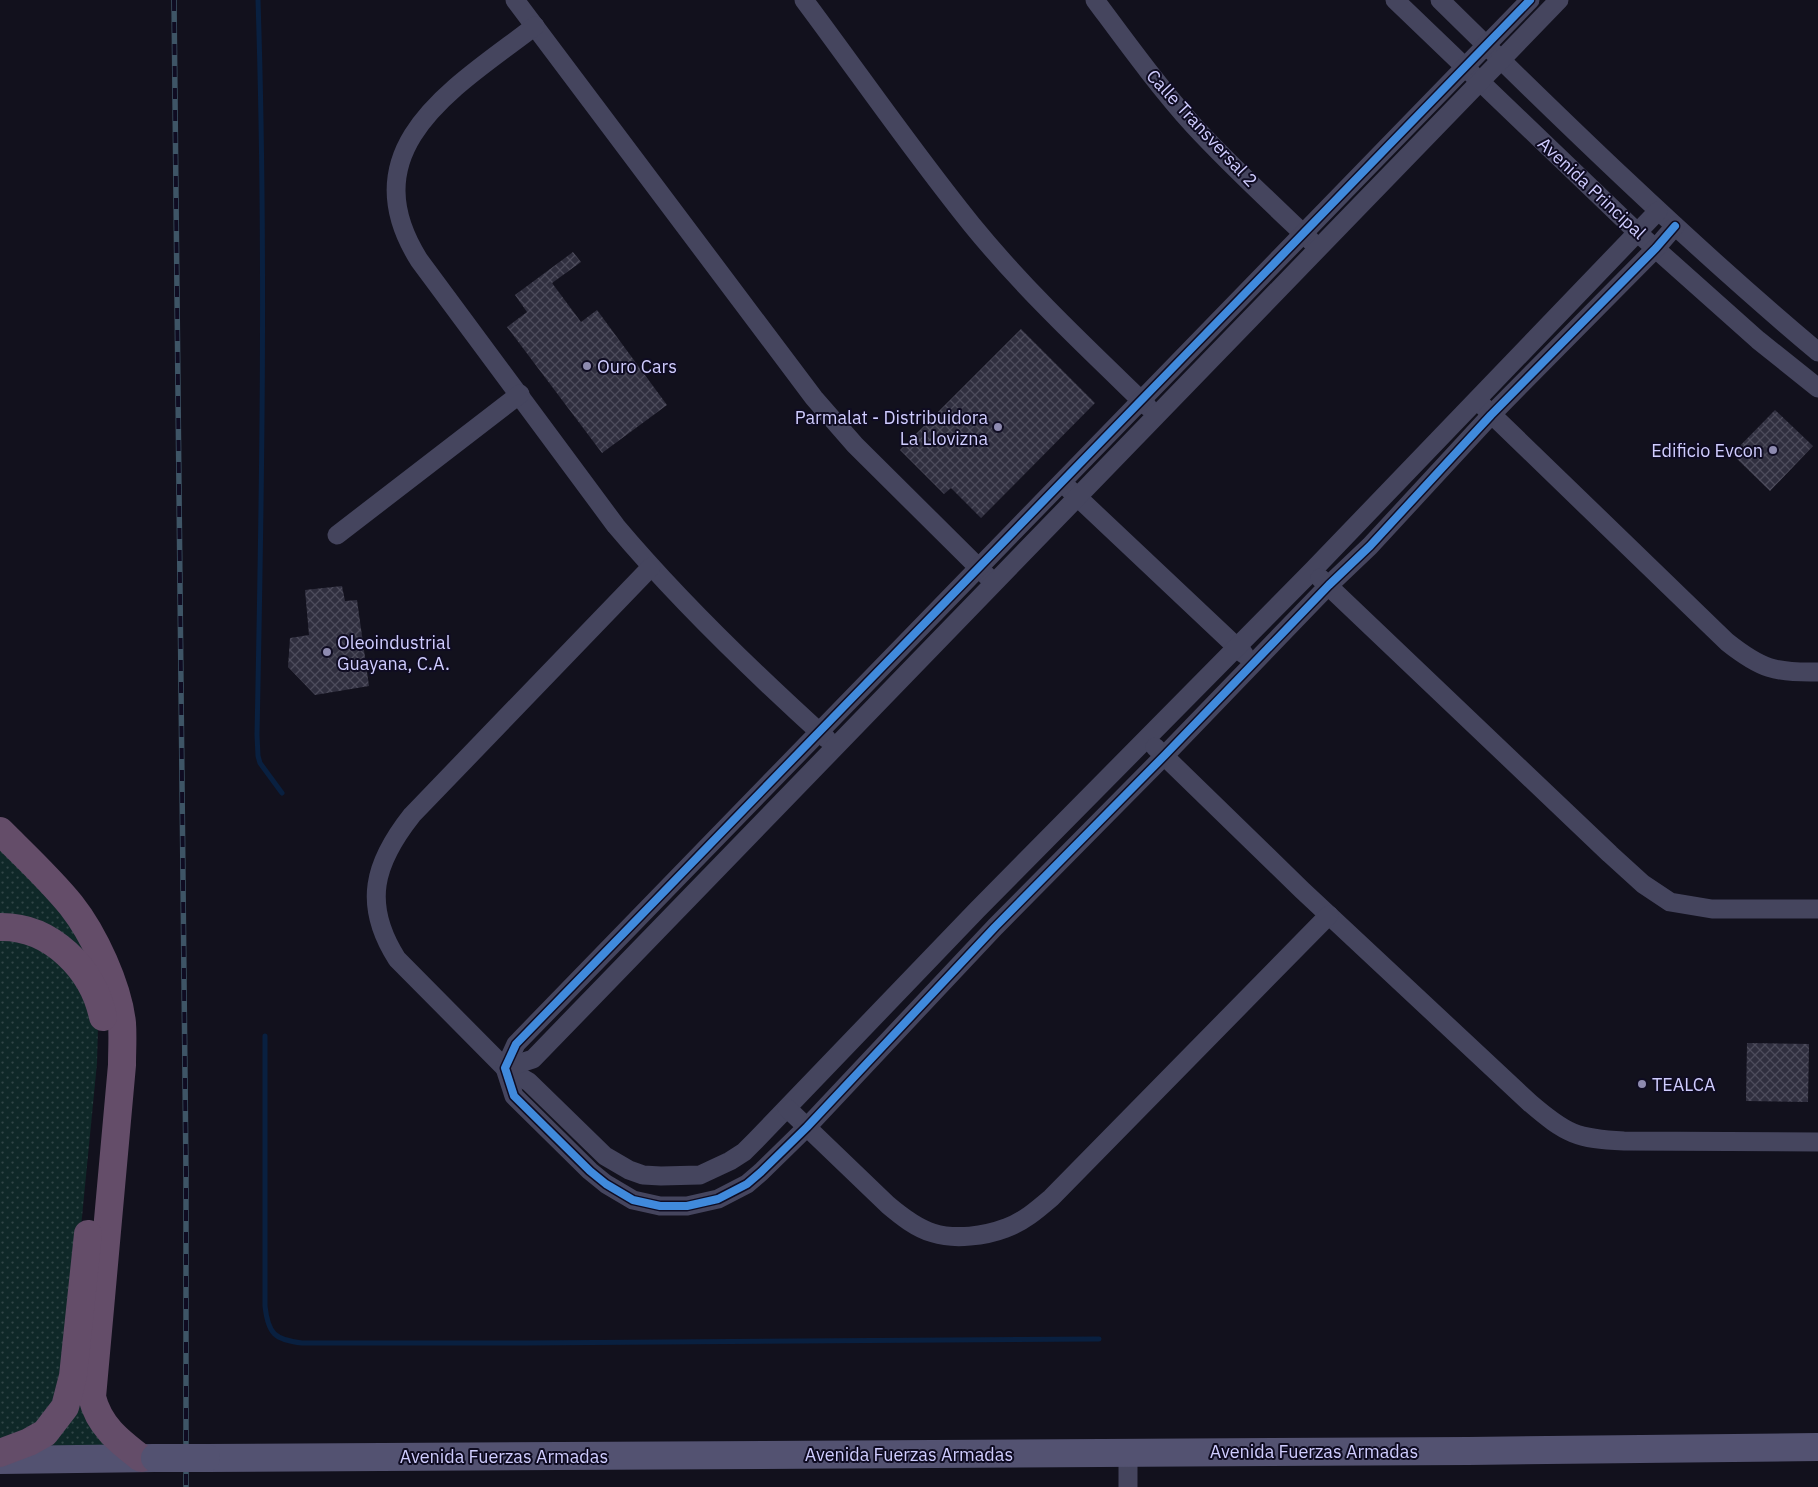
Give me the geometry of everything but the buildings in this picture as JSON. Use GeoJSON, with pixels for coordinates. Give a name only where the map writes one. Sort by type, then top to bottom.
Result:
{"type":"FeatureCollection","features":[{"type":"Feature","properties":{"kind":"highway"},"geometry":{"type":"LineString","coordinates":[[0,831],[55,887],[80,917],[98,949],[122,1022],[121,1082],[92,1397],[95,1410],[102,1423],[112,1435],[148,1458]]}},
{"type":"Feature","properties":{"kind":"highway"},"geometry":{"type":"LineString","coordinates":[[0,927],[28,930],[61,948],[87,977],[97,994],[105,1026],[104,1071],[87,1247],[70,1393],[65,1407],[45,1433],[29,1442],[0,1453]]}},
{"type":"Feature","properties":{"kind":"street"},"geometry":{"type":"LineString","coordinates":[[515,0],[814,398],[855,444],[994,582]]}},
{"type":"Feature","properties":{"kind":"street"},"geometry":{"type":"LineString","coordinates":[[804,0],[936,179],[977,231],[1024,286],[1157,415]]}},
{"type":"Feature","properties":{"kind":"street","name":"Calle Transversal 2"},"geometry":{"type":"LineString","coordinates":[[1095,0],[1146,68],[1193,125],[1318,248]]}},
{"type":"Feature","properties":{"kind":"street","name":"Avenida Principal"},"geometry":{"type":"LineString","coordinates":[[1395,0],[1638,233],[1758,340],[1818,388]]}},
{"type":"Feature","properties":{"kind":"street","name":"Avenida Principal"},"geometry":{"type":"LineString","coordinates":[[1440,0],[1658,211],[1818,352]]}},
{"type":"Feature","properties":{"kind":"street"},"geometry":{"type":"LineString","coordinates":[[1530,0],[1140,399],[516,1044],[505,1068],[514,1096],[590,1171],[620,1193],[634,1200],[645,1204],[673,1207],[701,1204],[718,1199],[747,1184],[807,1127],[995,927],[1254,664],[1329,585],[1370,546],[1491,415],[1656,248],[1675,226]]}},
{"type":"Feature","properties":{"kind":"street"},"geometry":{"type":"LineString","coordinates":[[505,1068],[533,1059],[1559,0]]}},
{"type":"Feature","properties":{"kind":"street"},"geometry":{"type":"LineString","coordinates":[[535,26],[454,88],[420,122],[408,142],[400,165],[397,205],[401,225],[419,260],[616,526],[686,605],[835,746]]}},
{"type":"Feature","properties":{"kind":"street"},"geometry":{"type":"LineString","coordinates":[[651,567],[412,815],[390,846],[377,879],[377,903],[382,929],[397,959],[505,1068],[530,1082],[605,1156],[629,1170],[643,1175],[700,1175],[744,1152],[977,910],[1312,570],[1658,211]]}},
{"type":"Feature","properties":{"kind":"street"},"geometry":{"type":"LineString","coordinates":[[338,535],[520,394]]}},
{"type":"Feature","properties":{"kind":"street"},"geometry":{"type":"LineString","coordinates":[[1476,399],[1727,642],[1756,663],[1789,673],[1818,672]]}},
{"type":"Feature","properties":{"kind":"street"},"geometry":{"type":"LineString","coordinates":[[1061,481],[1254,664]]}},
{"type":"Feature","properties":{"kind":"street"},"geometry":{"type":"LineString","coordinates":[[1312,570],[1610,854],[1658,895],[1670,902],[1712,910],[1818,909]]}},
{"type":"Feature","properties":{"kind":"street"},"geometry":{"type":"LineString","coordinates":[[1146,739],[1165,755],[1329,915],[1530,1103],[1564,1129],[1596,1140],[1818,1142]]}},
{"type":"Feature","properties":{"kind":"street"},"geometry":{"type":"LineString","coordinates":[[977,910],[995,927]]}},
{"type":"Feature","properties":{"kind":"street"},"geometry":{"type":"LineString","coordinates":[[787,1108],[888,1205],[918,1227],[933,1233],[950,1236],[980,1234],[1006,1228],[1035,1211],[1051,1198],[1329,915]]}},
{"type":"Feature","properties":{"kind":"street"},"geometry":{"type":"LineString","coordinates":[[590,1171],[605,1156]]}},
{"type":"Feature","properties":{"kind":"street","name":"Avenida Fuerzas Armadas"},"geometry":{"type":"LineString","coordinates":[[0,1460],[1818,1447]]}},
{"type":"Feature","properties":{"kind":"street"},"geometry":{"type":"LineString","coordinates":[[1128,1452],[1128,1487]]}},
{"type":"Feature","properties":{"kind":"green space"},"geometry":{"type":"Polygon","coordinates":[[[0,843],[49,892],[73,922],[96,963],[106,992],[113,1022],[114,1065],[84,1393],[88,1412],[95,1428],[116,1450],[7,1456],[31,1450],[42,1445],[56,1434],[67,1420],[78,1395],[94,1273],[113,1042],[106,1002],[98,983],[74,949],[59,936],[41,927],[22,921],[0,919],[0,843]]]}},
{"type":"Feature","properties":{"kind":"green space"},"geometry":{"type":"Polygon","coordinates":[[[12,934],[70,966],[98,1026],[97,1063],[69,1350],[51,1415],[0,1445],[0,935],[12,934]]]}},
{"type":"Feature","properties":{"kind":"waterway"},"geometry":{"type":"LineString","coordinates":[[258,0],[263,276],[257,735],[260,763],[282,793]]}},
{"type":"Feature","properties":{"kind":"waterway"},"geometry":{"type":"LineString","coordinates":[[265,1036],[265,1306],[266,1316],[271,1329],[274,1334],[285,1340],[302,1343],[527,1343],[1099,1339]]}},
{"type":"Feature","properties":{"kind":"railway"},"geometry":{"type":"LineString","coordinates":[[174,0],[186,1174],[186,1487]]}},
{"type":"Feature","properties":{"kind":"cycle path"},"geometry":{"type":"LineString","coordinates":[[1530,0],[516,1044],[505,1068],[514,1096],[590,1171],[606,1184],[633,1200],[660,1206],[687,1206],[718,1199],[747,1184],[807,1127],[995,927],[1329,585],[1370,546],[1491,415],[1656,248],[1675,226]]}},
{"type":"Feature","properties":{"kind":"place","name":"Ouro Cars"},"geometry":{"type":"Point","coordinates":[587,366]}},
{"type":"Feature","properties":{"kind":"place","name":"Parmalat - Distribuidora La Llovizna"},"geometry":{"type":"Point","coordinates":[998,427]}},
{"type":"Feature","properties":{"kind":"place","name":"Edificio Evcon"},"geometry":{"type":"Point","coordinates":[1773,450]}},
{"type":"Feature","properties":{"kind":"place","name":"Oleoindustrial Guayana, C.A."},"geometry":{"type":"Point","coordinates":[327,652]}},
{"type":"Feature","properties":{"kind":"place","name":"TEALCA"},"geometry":{"type":"Point","coordinates":[1642,1084]}}]}
